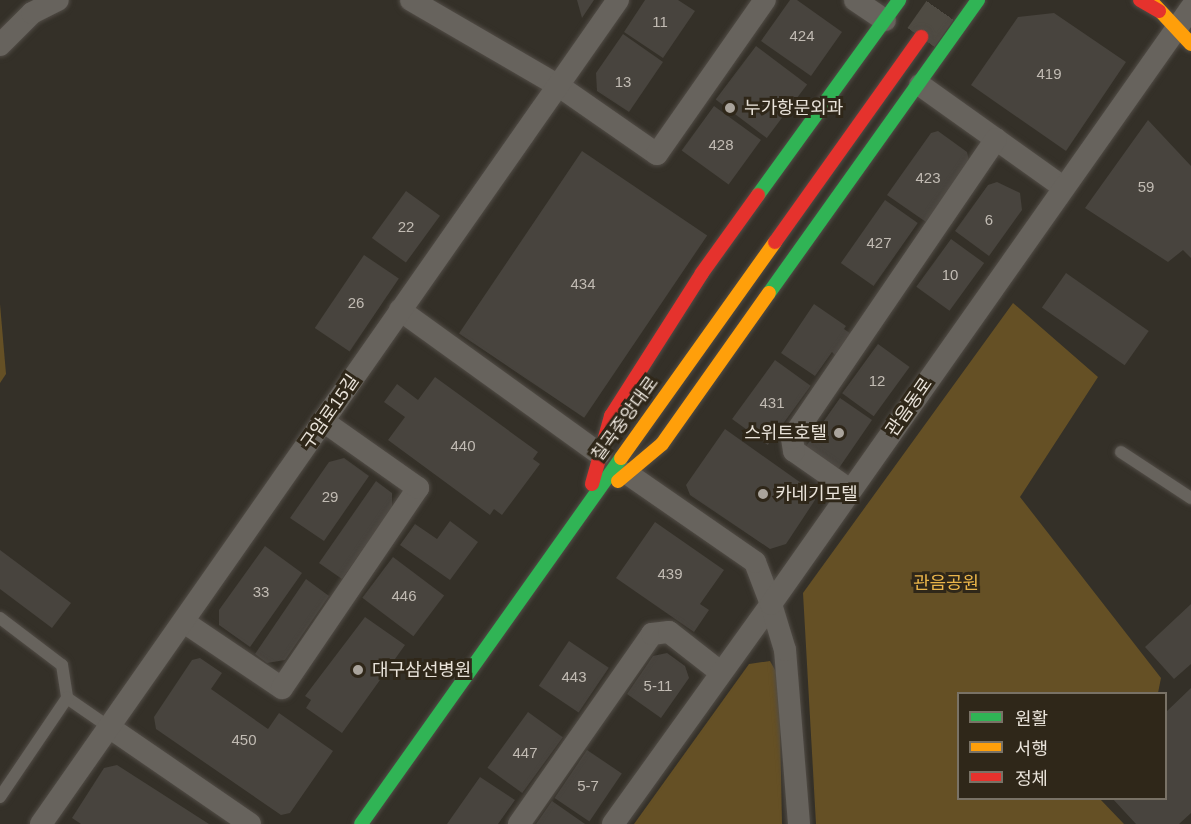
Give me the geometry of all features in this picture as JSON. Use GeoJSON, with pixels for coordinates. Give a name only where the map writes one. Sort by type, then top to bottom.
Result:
{"type":"FeatureCollection","features":[{"type":"Feature","properties":{"kind":"main road"},"geometry":{"type":"LineString","coordinates":[[585,506],[611,416],[702,273],[899,0]]}},
{"type":"Feature","properties":{"kind":"main road"},"geometry":{"type":"LineString","coordinates":[[965,24],[968,0]]}},
{"type":"Feature","properties":{"kind":"main road"},"geometry":{"type":"LineString","coordinates":[[585,506],[628,474],[662,444],[965,24],[978,0]]}},
{"type":"Feature","properties":{"kind":"main road"},"geometry":{"type":"LineString","coordinates":[[965,24],[994,0]]}},
{"type":"Feature","properties":{"kind":"main road"},"geometry":{"type":"LineString","coordinates":[[1140,0],[1155,5],[1183,37]]}},
{"type":"Feature","properties":{"kind":"main road","name":"칠곡중앙대로"},"geometry":{"type":"LineString","coordinates":[[361,824],[585,506],[921,37]]}},
{"type":"Feature","properties":{"kind":"street"},"geometry":{"type":"LineString","coordinates":[[0,45],[32,13],[58,0]]}},
{"type":"Feature","properties":{"kind":"street"},"geometry":{"type":"LineString","coordinates":[[411,0],[559,86],[657,154],[765,0]]}},
{"type":"Feature","properties":{"kind":"street","name":"구암로15길"},"geometry":{"type":"LineString","coordinates":[[41,824],[618,0]]}},
{"type":"Feature","properties":{"kind":"street"},"geometry":{"type":"LineString","coordinates":[[855,0],[885,20]]}},
{"type":"Feature","properties":{"kind":"street","name":"관음동로"},"geometry":{"type":"LineString","coordinates":[[613,824],[719,671],[771,604],[1063,187],[1183,37],[1191,8]]}},
{"type":"Feature","properties":{"kind":"street"},"geometry":{"type":"LineString","coordinates":[[920,85],[1063,187]]}},
{"type":"Feature","properties":{"kind":"street"},"geometry":{"type":"LineString","coordinates":[[850,490],[794,451],[792,438],[996,139]]}},
{"type":"Feature","properties":{"kind":"street"},"geometry":{"type":"LineString","coordinates":[[400,310],[600,454]]}},
{"type":"Feature","properties":{"kind":"street"},"geometry":{"type":"LineString","coordinates":[[184,622],[282,688],[418,488],[323,421]]}},
{"type":"Feature","properties":{"kind":"street"},"geometry":{"type":"LineString","coordinates":[[628,474],[755,562],[785,650],[799,824]]}},
{"type":"Feature","properties":{"kind":"street"},"geometry":{"type":"LineString","coordinates":[[519,824],[652,634],[669,633],[719,671]]}},
{"type":"Feature","properties":{"kind":"street"},"geometry":{"type":"LineString","coordinates":[[109,727],[250,824]]}},
{"type":"Feature","properties":{"kind":"lane"},"geometry":{"type":"LineString","coordinates":[[1121,452],[1191,498]]}},
{"type":"Feature","properties":{"kind":"lane"},"geometry":{"type":"LineString","coordinates":[[0,618],[62,665],[67,698],[0,797]]}},
{"type":"Feature","properties":{"kind":"lane"},"geometry":{"type":"LineString","coordinates":[[67,698],[109,727]]}},
{"type":"Feature","properties":{"kind":"green space","name":"관음공원"},"geometry":{"type":"Polygon","coordinates":[[[1013,303],[1098,377],[1020,497],[1161,678],[1158,692],[957,692],[957,800],[1101,800],[1124,824],[816,824],[803,593],[1013,303]]]}},
{"type":"Feature","properties":{"kind":"green space"},"geometry":{"type":"Polygon","coordinates":[[[0,304],[6,374],[0,383],[0,304]]]}},
{"type":"Feature","properties":{"kind":"green space"},"geometry":{"type":"Polygon","coordinates":[[[770,661],[779,677],[782,824],[634,824],[749,664],[770,661]]]}},
{"type":"Feature","properties":{"kind":"building"},"geometry":{"type":"Polygon","coordinates":[[[577,0],[594,0],[582,18],[577,0]]]}},
{"type":"Feature","properties":{"kind":"building"},"geometry":{"type":"Polygon","coordinates":[[[645,0],[678,0],[695,11],[663,58],[624,32],[645,0]]]}},
{"type":"Feature","properties":{"kind":"building"},"geometry":{"type":"Polygon","coordinates":[[[790,0],[797,0],[842,32],[811,76],[761,41],[790,0]]]}},
{"type":"Feature","properties":{"kind":"building"},"geometry":{"type":"Polygon","coordinates":[[[1054,13],[1126,62],[1066,151],[971,85],[1018,17],[1054,13]]]}},
{"type":"Feature","properties":{"kind":"building"},"geometry":{"type":"Polygon","coordinates":[[[623,34],[663,62],[629,112],[597,91],[596,73],[623,34]]]}},
{"type":"Feature","properties":{"kind":"building"},"geometry":{"type":"Polygon","coordinates":[[[756,46],[807,85],[767,138],[716,100],[756,46]]]}},
{"type":"Feature","properties":{"kind":"building"},"geometry":{"type":"Polygon","coordinates":[[[714,106],[761,140],[729,185],[682,150],[714,106]]]}},
{"type":"Feature","properties":{"kind":"building"},"geometry":{"type":"Polygon","coordinates":[[[1148,120],[1191,166],[1191,258],[1183,250],[1168,262],[1085,208],[1148,120]]]}},
{"type":"Feature","properties":{"kind":"building"},"geometry":{"type":"Polygon","coordinates":[[[938,131],[967,152],[969,161],[926,222],[887,195],[931,133],[938,131]]]}},
{"type":"Feature","properties":{"kind":"building"},"geometry":{"type":"Polygon","coordinates":[[[582,151],[707,235],[584,418],[459,333],[582,151]]]}},
{"type":"Feature","properties":{"kind":"building"},"geometry":{"type":"Polygon","coordinates":[[[997,182],[1020,193],[1022,210],[989,256],[955,231],[988,185],[997,182]]]}},
{"type":"Feature","properties":{"kind":"building"},"geometry":{"type":"Polygon","coordinates":[[[406,191],[440,216],[406,263],[372,238],[406,191]]]}},
{"type":"Feature","properties":{"kind":"building"},"geometry":{"type":"Polygon","coordinates":[[[885,200],[918,223],[874,286],[841,263],[885,200]]]}},
{"type":"Feature","properties":{"kind":"building"},"geometry":{"type":"Polygon","coordinates":[[[951,239],[984,263],[949,311],[916,287],[951,239]]]}},
{"type":"Feature","properties":{"kind":"building"},"geometry":{"type":"Polygon","coordinates":[[[364,255],[399,278],[350,351],[315,328],[364,255]]]}},
{"type":"Feature","properties":{"kind":"building"},"geometry":{"type":"Polygon","coordinates":[[[1066,273],[1149,331],[1125,365],[1042,307],[1066,273]]]}},
{"type":"Feature","properties":{"kind":"building"},"geometry":{"type":"Polygon","coordinates":[[[814,304],[846,326],[844,329],[851,334],[836,356],[832,352],[815,376],[781,353],[814,304]]]}},
{"type":"Feature","properties":{"kind":"building"},"geometry":{"type":"Polygon","coordinates":[[[878,344],[910,367],[874,416],[842,393],[878,344]]]}},
{"type":"Feature","properties":{"kind":"building"},"geometry":{"type":"Polygon","coordinates":[[[775,360],[811,386],[768,445],[732,419],[775,360]]]}},
{"type":"Feature","properties":{"kind":"building"},"geometry":{"type":"Polygon","coordinates":[[[435,377],[538,452],[533,459],[540,464],[502,515],[494,509],[490,515],[388,440],[405,417],[384,402],[397,384],[418,400],[435,377]]]}},
{"type":"Feature","properties":{"kind":"building","name":"스위트호텔"},"geometry":{"type":"Polygon","coordinates":[[[840,398],[872,420],[839,468],[830,469],[807,454],[807,445],[840,398]]]}},
{"type":"Feature","properties":{"kind":"building"},"geometry":{"type":"Polygon","coordinates":[[[725,429],[811,490],[815,500],[786,544],[770,549],[690,495],[686,485],[725,429]]]}},
{"type":"Feature","properties":{"kind":"building"},"geometry":{"type":"Polygon","coordinates":[[[344,458],[369,476],[324,541],[290,518],[329,462],[344,458]]]}},
{"type":"Feature","properties":{"kind":"building"},"geometry":{"type":"Polygon","coordinates":[[[376,481],[392,493],[392,508],[342,579],[319,563],[376,481]]]}},
{"type":"Feature","properties":{"kind":"building"},"geometry":{"type":"Polygon","coordinates":[[[450,521],[478,542],[450,580],[400,545],[415,524],[437,539],[450,521]]]}},
{"type":"Feature","properties":{"kind":"building"},"geometry":{"type":"Polygon","coordinates":[[[655,522],[724,570],[700,604],[709,610],[694,632],[616,578],[655,522]]]}},
{"type":"Feature","properties":{"kind":"building"},"geometry":{"type":"Polygon","coordinates":[[[265,546],[302,573],[250,647],[219,625],[219,610],[265,546]]]}},
{"type":"Feature","properties":{"kind":"building"},"geometry":{"type":"Polygon","coordinates":[[[0,550],[71,603],[52,628],[0,589],[0,550]]]}},
{"type":"Feature","properties":{"kind":"building"},"geometry":{"type":"Polygon","coordinates":[[[393,557],[444,596],[413,636],[362,598],[393,557]]]}},
{"type":"Feature","properties":{"kind":"building"},"geometry":{"type":"Polygon","coordinates":[[[306,579],[329,596],[285,660],[267,663],[255,654],[306,579]]]}},
{"type":"Feature","properties":{"kind":"building"},"geometry":{"type":"Polygon","coordinates":[[[1191,604],[1191,664],[1174,679],[1145,647],[1191,604]]]}},
{"type":"Feature","properties":{"kind":"building"},"geometry":{"type":"Polygon","coordinates":[[[365,617],[405,645],[342,733],[306,708],[311,700],[305,696],[365,617]]]}},
{"type":"Feature","properties":{"kind":"building"},"geometry":{"type":"Polygon","coordinates":[[[569,641],[609,668],[579,713],[539,686],[569,641]]]}},
{"type":"Feature","properties":{"kind":"building"},"geometry":{"type":"Polygon","coordinates":[[[667,653],[685,666],[689,678],[661,718],[627,694],[653,656],[667,653]]]}},
{"type":"Feature","properties":{"kind":"building"},"geometry":{"type":"Polygon","coordinates":[[[200,658],[222,673],[211,689],[268,729],[279,713],[333,751],[290,813],[281,815],[156,729],[154,717],[192,660],[200,658]]]}},
{"type":"Feature","properties":{"kind":"building"},"geometry":{"type":"Polygon","coordinates":[[[1191,688],[1191,813],[1179,824],[1136,824],[1114,800],[1167,800],[1167,711],[1191,688]]]}},
{"type":"Feature","properties":{"kind":"building"},"geometry":{"type":"Polygon","coordinates":[[[528,712],[563,737],[522,793],[487,768],[528,712]]]}},
{"type":"Feature","properties":{"kind":"building"},"geometry":{"type":"Polygon","coordinates":[[[587,750],[622,773],[589,822],[555,798],[587,750]]]}},
{"type":"Feature","properties":{"kind":"building"},"geometry":{"type":"Polygon","coordinates":[[[117,765],[209,824],[81,824],[72,818],[104,768],[117,765]]]}},
{"type":"Feature","properties":{"kind":"building"},"geometry":{"type":"Polygon","coordinates":[[[480,777],[515,800],[498,824],[447,824],[480,777]]]}},
{"type":"Feature","properties":{"kind":"building"},"geometry":{"type":"Polygon","coordinates":[[[552,801],[585,824],[536,824],[552,801]]]}},
{"type":"Feature","properties":{"kind":"tunnel"},"geometry":{"type":"LineString","coordinates":[[921,37],[947,0]]}},
{"type":"Feature","properties":{"kind":"traffic: fast"},"geometry":{"type":"LineString","coordinates":[[758,195],[899,0]]}},
{"type":"Feature","properties":{"kind":"traffic: fast"},"geometry":{"type":"LineString","coordinates":[[769,293],[978,0]]}},
{"type":"Feature","properties":{"kind":"traffic: fast"},"geometry":{"type":"LineString","coordinates":[[361,824],[621,458]]}},
{"type":"Feature","properties":{"kind":"traffic: slow"},"geometry":{"type":"LineString","coordinates":[[1150,0],[1191,44]]}},
{"type":"Feature","properties":{"kind":"traffic: slow"},"geometry":{"type":"LineString","coordinates":[[621,458],[775,242]]}},
{"type":"Feature","properties":{"kind":"traffic: slow"},"geometry":{"type":"LineString","coordinates":[[618,481],[662,444],[769,293]]}},
{"type":"Feature","properties":{"kind":"traffic: jam"},"geometry":{"type":"LineString","coordinates":[[1140,0],[1159,11]]}},
{"type":"Feature","properties":{"kind":"traffic: jam"},"geometry":{"type":"LineString","coordinates":[[775,242],[921,37]]}},
{"type":"Feature","properties":{"kind":"traffic: jam"},"geometry":{"type":"LineString","coordinates":[[592,484],[611,416],[702,273],[758,195]]}},
{"type":"Feature","properties":{"kind":"place","name":"누가항문외과"},"geometry":{"type":"Point","coordinates":[730,108]}},
{"type":"Feature","properties":{"kind":"place","name":"스위트호텔"},"geometry":{"type":"Point","coordinates":[839,433]}},
{"type":"Feature","properties":{"kind":"place","name":"카네기모텔"},"geometry":{"type":"Point","coordinates":[763,494]}},
{"type":"Feature","properties":{"kind":"place","name":"대구삼선병원"},"geometry":{"type":"Point","coordinates":[358,670]}}]}
